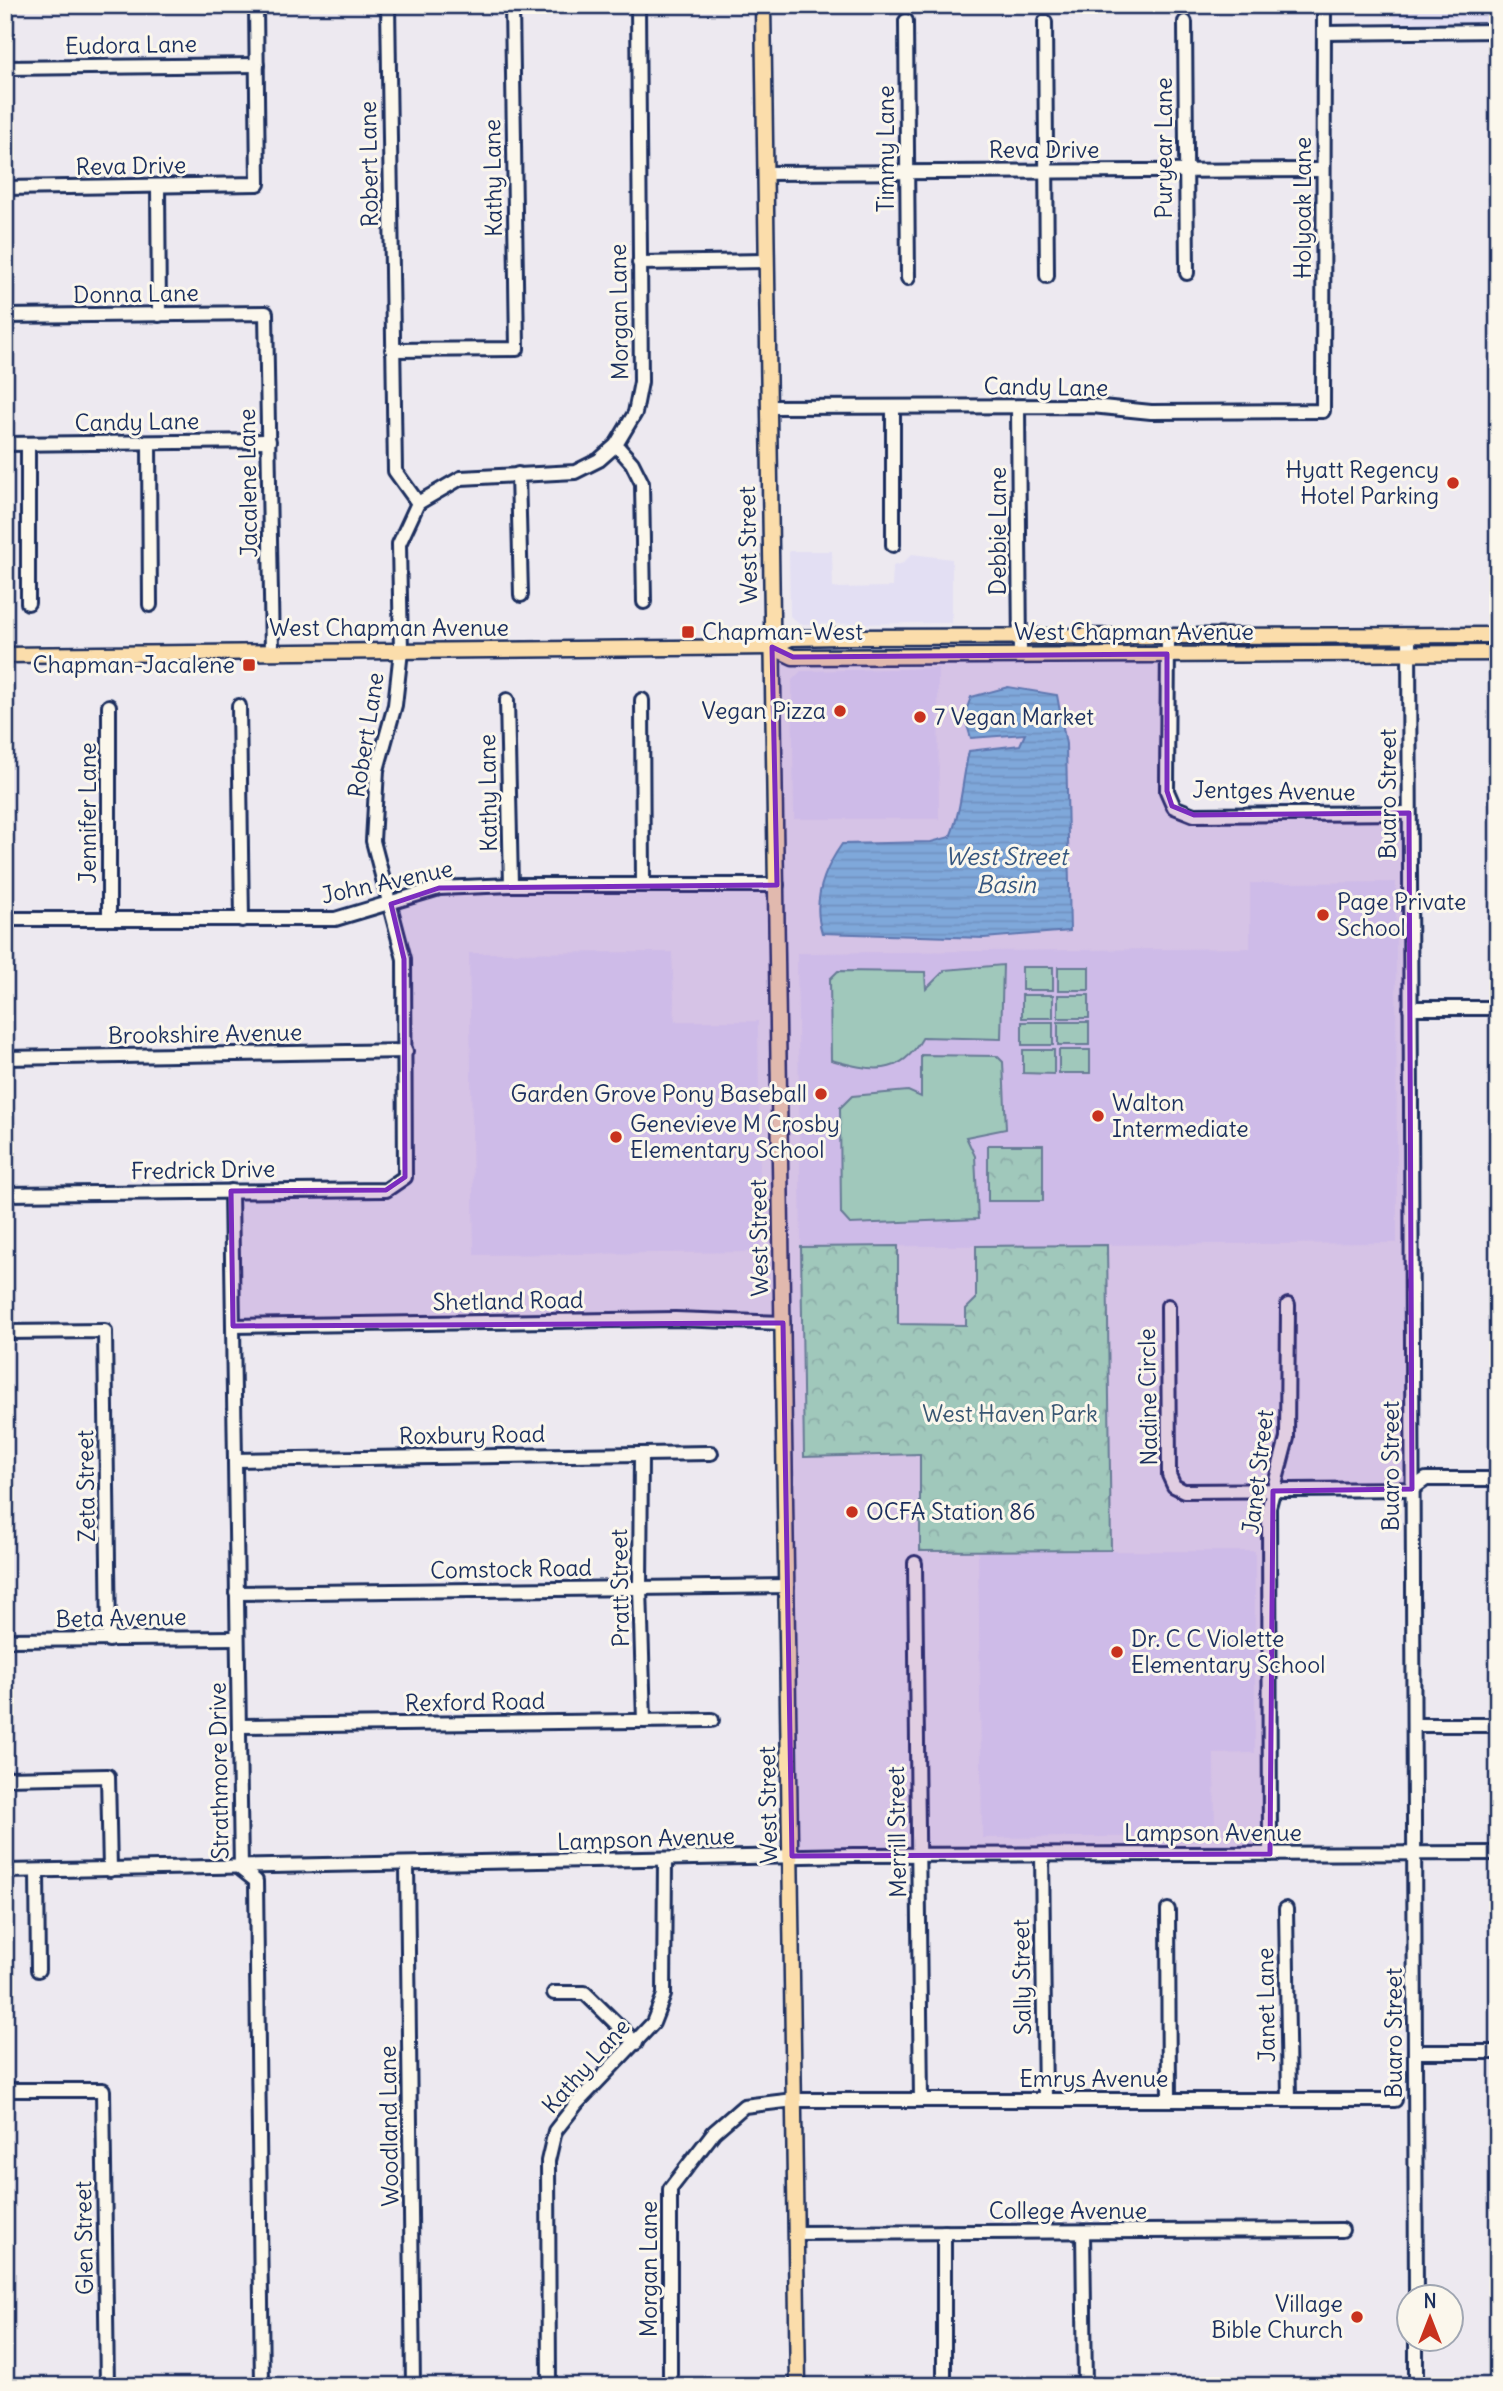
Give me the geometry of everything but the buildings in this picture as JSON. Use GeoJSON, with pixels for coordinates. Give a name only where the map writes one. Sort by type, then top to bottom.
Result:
{"type":"FeatureCollection","features":[{"type":"Feature","properties":{"kind":"main road","name":"West Street"},"geometry":{"type":"LineString","coordinates":[[763,5],[798,2386]]}},
{"type":"Feature","properties":{"kind":"main road","name":"West Chapman Avenue"},"geometry":{"type":"LineString","coordinates":[[5,655],[772,647],[794,638],[1498,635]]}},
{"type":"Feature","properties":{"kind":"main road","name":"West Chapman Avenue"},"geometry":{"type":"LineString","coordinates":[[772,647],[793,657],[1498,653]]}},
{"type":"Feature","properties":{"kind":"street"},"geometry":{"type":"LineString","coordinates":[[256,5],[257,65]]}},
{"type":"Feature","properties":{"kind":"street","name":"Robert Lane"},"geometry":{"type":"LineString","coordinates":[[388,5],[395,471],[418,503],[399,544],[401,651],[395,705],[377,771],[373,841],[404,959],[408,1170],[400,1183]]}},
{"type":"Feature","properties":{"kind":"street","name":"Kathy Lane"},"geometry":{"type":"LineString","coordinates":[[392,350],[517,349],[512,5]]}},
{"type":"Feature","properties":{"kind":"street","name":"Morgan Lane"},"geometry":{"type":"LineString","coordinates":[[615,445],[630,425],[640,398],[638,5]]}},
{"type":"Feature","properties":{"kind":"street","name":"Holyoak Lane"},"geometry":{"type":"LineString","coordinates":[[1322,411],[1324,5]]}},
{"type":"Feature","properties":{"kind":"street","name":"Timmy Lane"},"geometry":{"type":"LineString","coordinates":[[906,21],[908,278]]}},
{"type":"Feature","properties":{"kind":"street"},"geometry":{"type":"LineString","coordinates":[[1045,22],[1047,276]]}},
{"type":"Feature","properties":{"kind":"street","name":"Puryear Lane"},"geometry":{"type":"LineString","coordinates":[[1185,22],[1186,273]]}},
{"type":"Feature","properties":{"kind":"street"},"geometry":{"type":"LineString","coordinates":[[1324,33],[1498,31]]}},
{"type":"Feature","properties":{"kind":"street","name":"Eudora Lane"},"geometry":{"type":"LineString","coordinates":[[5,68],[257,65]]}},
{"type":"Feature","properties":{"kind":"street","name":"Reva Drive"},"geometry":{"type":"LineString","coordinates":[[5,188],[258,184],[257,65]]}},
{"type":"Feature","properties":{"kind":"street","name":"Reva Drive"},"geometry":{"type":"LineString","coordinates":[[765,173],[1323,170]]}},
{"type":"Feature","properties":{"kind":"street"},"geometry":{"type":"LineString","coordinates":[[158,187],[159,314]]}},
{"type":"Feature","properties":{"kind":"street"},"geometry":{"type":"LineString","coordinates":[[639,263],[766,261]]}},
{"type":"Feature","properties":{"kind":"street","name":"Donna Lane"},"geometry":{"type":"LineString","coordinates":[[5,316],[267,313]]}},
{"type":"Feature","properties":{"kind":"street","name":"Jacalene Lane"},"geometry":{"type":"LineString","coordinates":[[267,313],[272,652]]}},
{"type":"Feature","properties":{"kind":"street","name":"Candy Lane"},"geometry":{"type":"LineString","coordinates":[[769,407],[1092,406],[1151,412],[1322,411]]}},
{"type":"Feature","properties":{"kind":"street"},"geometry":{"type":"LineString","coordinates":[[893,407],[893,545]]}},
{"type":"Feature","properties":{"kind":"street","name":"Debbie Lane"},"geometry":{"type":"LineString","coordinates":[[1018,407],[1020,655]]}},
{"type":"Feature","properties":{"kind":"street","name":"Candy Lane"},"geometry":{"type":"LineString","coordinates":[[5,444],[269,441]]}},
{"type":"Feature","properties":{"kind":"street"},"geometry":{"type":"LineString","coordinates":[[149,443],[150,605]]}},
{"type":"Feature","properties":{"kind":"street"},"geometry":{"type":"LineString","coordinates":[[28,444],[28,603]]}},
{"type":"Feature","properties":{"kind":"street"},"geometry":{"type":"LineString","coordinates":[[418,503],[461,478],[575,472],[599,460],[615,445],[632,463],[642,483],[644,602]]}},
{"type":"Feature","properties":{"kind":"street"},"geometry":{"type":"LineString","coordinates":[[518,474],[521,595]]}},
{"type":"Feature","properties":{"kind":"street","name":"Buaro Street"},"geometry":{"type":"LineString","coordinates":[[1409,635],[1416,2282]]}},
{"type":"Feature","properties":{"kind":"street"},"geometry":{"type":"LineString","coordinates":[[1167,654],[1168,636]]}},
{"type":"Feature","properties":{"kind":"street","name":"Jentges Avenue"},"geometry":{"type":"LineString","coordinates":[[1167,654],[1167,791],[1171,805],[1179,811],[1194,815],[1409,813]]}},
{"type":"Feature","properties":{"kind":"street","name":"Kathy Lane"},"geometry":{"type":"LineString","coordinates":[[507,700],[511,885]]}},
{"type":"Feature","properties":{"kind":"street"},"geometry":{"type":"LineString","coordinates":[[642,700],[643,884]]}},
{"type":"Feature","properties":{"kind":"street","name":"Jennifer Lane"},"geometry":{"type":"LineString","coordinates":[[109,706],[109,919]]}},
{"type":"Feature","properties":{"kind":"street"},"geometry":{"type":"LineString","coordinates":[[239,706],[242,920]]}},
{"type":"Feature","properties":{"kind":"street","name":"John Avenue"},"geometry":{"type":"LineString","coordinates":[[5,919],[335,919],[439,888],[643,884],[777,886]]}},
{"type":"Feature","properties":{"kind":"street"},"geometry":{"type":"LineString","coordinates":[[1410,1008],[1498,1008]]}},
{"type":"Feature","properties":{"kind":"street","name":"Brookshire Avenue"},"geometry":{"type":"LineString","coordinates":[[5,1058],[406,1051]]}},
{"type":"Feature","properties":{"kind":"street","name":"Fredrick Drive"},"geometry":{"type":"LineString","coordinates":[[5,1194],[386,1189],[400,1183]]}},
{"type":"Feature","properties":{"kind":"street","name":"Strathmore Drive"},"geometry":{"type":"LineString","coordinates":[[231,1191],[241,1869],[256,1881],[262,2386]]}},
{"type":"Feature","properties":{"kind":"street","name":"Janet Street"},"geometry":{"type":"LineString","coordinates":[[1270,1854],[1269,1507],[1287,1438],[1288,1305]]}},
{"type":"Feature","properties":{"kind":"street","name":"Nadine Circle"},"geometry":{"type":"LineString","coordinates":[[1168,1306],[1169,1475],[1174,1486],[1184,1491],[1273,1491]]}},
{"type":"Feature","properties":{"kind":"street","name":"Shetland Road"},"geometry":{"type":"LineString","coordinates":[[233,1326],[675,1320],[783,1323]]}},
{"type":"Feature","properties":{"kind":"street","name":"Zeta Street"},"geometry":{"type":"LineString","coordinates":[[5,1332],[105,1331],[109,1640]]}},
{"type":"Feature","properties":{"kind":"street","name":"Roxbury Road"},"geometry":{"type":"LineString","coordinates":[[235,1460],[710,1453]]}},
{"type":"Feature","properties":{"kind":"street","name":"Pratt Street"},"geometry":{"type":"LineString","coordinates":[[641,1454],[640,1588],[644,1721]]}},
{"type":"Feature","properties":{"kind":"street"},"geometry":{"type":"LineString","coordinates":[[1273,1491],[1412,1489],[1426,1479],[1498,1479]]}},
{"type":"Feature","properties":{"kind":"street","name":"Merrill Street"},"geometry":{"type":"LineString","coordinates":[[915,1563],[921,2100]]}},
{"type":"Feature","properties":{"kind":"street","name":"Comstock Road"},"geometry":{"type":"LineString","coordinates":[[236,1593],[787,1586]]}},
{"type":"Feature","properties":{"kind":"street","name":"Beta Avenue"},"geometry":{"type":"LineString","coordinates":[[5,1640],[236,1638]]}},
{"type":"Feature","properties":{"kind":"street","name":"Rexford Road"},"geometry":{"type":"LineString","coordinates":[[239,1726],[712,1720]]}},
{"type":"Feature","properties":{"kind":"street"},"geometry":{"type":"LineString","coordinates":[[1414,1725],[1498,1725]]}},
{"type":"Feature","properties":{"kind":"street"},"geometry":{"type":"LineString","coordinates":[[5,1777],[108,1776],[110,1870]]}},
{"type":"Feature","properties":{"kind":"street","name":"Lampson Avenue"},"geometry":{"type":"LineString","coordinates":[[5,1871],[241,1869],[792,1856],[1498,1853]]}},
{"type":"Feature","properties":{"kind":"street","name":"Sally Street"},"geometry":{"type":"LineString","coordinates":[[1042,1854],[1045,2100]]}},
{"type":"Feature","properties":{"kind":"street","name":"Kathy Lane"},"geometry":{"type":"LineString","coordinates":[[549,2386],[548,2161],[555,2131],[577,2103],[653,2022],[664,1995],[665,1860]]}},
{"type":"Feature","properties":{"kind":"street","name":"Woodland Lane"},"geometry":{"type":"LineString","coordinates":[[407,1865],[413,2386]]}},
{"type":"Feature","properties":{"kind":"street"},"geometry":{"type":"LineString","coordinates":[[37,1871],[38,1969]]}},
{"type":"Feature","properties":{"kind":"street","name":"Janet Lane"},"geometry":{"type":"LineString","coordinates":[[1286,1909],[1289,2100]]}},
{"type":"Feature","properties":{"kind":"street"},"geometry":{"type":"LineString","coordinates":[[1168,1910],[1169,2100]]}},
{"type":"Feature","properties":{"kind":"street"},"geometry":{"type":"LineString","coordinates":[[554,1993],[585,1993],[635,2043]]}},
{"type":"Feature","properties":{"kind":"street"},"geometry":{"type":"LineString","coordinates":[[1415,2052],[1498,2052]]}},
{"type":"Feature","properties":{"kind":"street","name":"Glen Street"},"geometry":{"type":"LineString","coordinates":[[5,2090],[103,2090],[107,2386]]}},
{"type":"Feature","properties":{"kind":"street","name":"Morgan Lane"},"geometry":{"type":"LineString","coordinates":[[670,2386],[670,2189],[714,2132],[744,2106],[794,2100]]}},
{"type":"Feature","properties":{"kind":"street","name":"Emrys Avenue"},"geometry":{"type":"LineString","coordinates":[[794,2100],[1395,2100]]}},
{"type":"Feature","properties":{"kind":"street","name":"College Avenue"},"geometry":{"type":"LineString","coordinates":[[796,2233],[1342,2230]]}},
{"type":"Feature","properties":{"kind":"street"},"geometry":{"type":"LineString","coordinates":[[944,2232],[944,2386]]}},
{"type":"Feature","properties":{"kind":"street"},"geometry":{"type":"LineString","coordinates":[[1083,2232],[1085,2386]]}},
{"type":"Feature","properties":{"kind":"street"},"geometry":{"type":"LineString","coordinates":[[1416,2352],[1416,2386]]}},
{"type":"Feature","properties":{"kind":"highlighted area"},"geometry":{"type":"Polygon","coordinates":[[[772,647],[793,657],[1167,654],[1167,791],[1172,806],[1194,815],[1409,813],[1412,1489],[1273,1491],[1270,1854],[792,1856],[783,1323],[233,1326],[231,1191],[386,1190],[405,1177],[404,959],[391,904],[439,888],[777,885],[772,647]]]}},
{"type":"Feature","properties":{"kind":"shaded area"},"geometry":{"type":"Polygon","coordinates":[[[1393,5],[1498,5],[1498,24],[1394,24],[1393,5]]]}},
{"type":"Feature","properties":{"kind":"shaded area"},"geometry":{"type":"Polygon","coordinates":[[[789,551],[832,551],[833,588],[892,587],[893,566],[903,563],[912,554],[952,559],[952,623],[799,624],[790,616],[789,551]]]}},
{"type":"Feature","properties":{"kind":"shaded area"},"geometry":{"type":"Polygon","coordinates":[[[938,668],[939,819],[794,819],[792,680],[801,671],[938,668]]]}},
{"type":"Feature","properties":{"kind":"shaded area","name":"Walton Intermediate"},"geometry":{"type":"Polygon","coordinates":[[[1396,882],[1397,1243],[801,1247],[797,953],[1250,948],[1250,883],[1396,882]]]}},
{"type":"Feature","properties":{"kind":"shaded area","name":"Genevieve M Crosby Elementary School"},"geometry":{"type":"Polygon","coordinates":[[[672,952],[675,1021],[758,1021],[761,1252],[474,1255],[469,953],[672,952]]]}},
{"type":"Feature","properties":{"kind":"shaded area","name":"Dr. C C Violette Elementary School"},"geometry":{"type":"Polygon","coordinates":[[[978,1551],[1255,1551],[1255,1753],[1214,1754],[1215,1836],[982,1838],[978,1551]]]}},
{"type":"Feature","properties":{"kind":"green space"},"geometry":{"type":"Polygon","coordinates":[[[1003,965],[1001,1039],[923,1037],[905,1059],[884,1068],[859,1067],[831,1060],[830,979],[838,971],[925,972],[926,989],[945,970],[1003,965]]]}},
{"type":"Feature","properties":{"kind":"green space"},"geometry":{"type":"Polygon","coordinates":[[[1022,967],[1053,967],[1053,990],[1022,990],[1022,967]]]}},
{"type":"Feature","properties":{"kind":"green space"},"geometry":{"type":"Polygon","coordinates":[[[1058,967],[1089,967],[1089,990],[1058,990],[1058,967]]]}},
{"type":"Feature","properties":{"kind":"green space"},"geometry":{"type":"Polygon","coordinates":[[[1022,995],[1053,995],[1053,1018],[1022,1018],[1022,995]]]}},
{"type":"Feature","properties":{"kind":"green space"},"geometry":{"type":"Polygon","coordinates":[[[1058,995],[1089,995],[1089,1018],[1058,1018],[1058,995]]]}},
{"type":"Feature","properties":{"kind":"green space"},"geometry":{"type":"Polygon","coordinates":[[[1022,1022],[1053,1022],[1053,1045],[1022,1045],[1022,1022]]]}},
{"type":"Feature","properties":{"kind":"green space"},"geometry":{"type":"Polygon","coordinates":[[[1058,1022],[1089,1022],[1089,1045],[1058,1045],[1058,1022]]]}},
{"type":"Feature","properties":{"kind":"green space"},"geometry":{"type":"Polygon","coordinates":[[[1023,1050],[1054,1050],[1054,1074],[1023,1073],[1023,1050]]]}},
{"type":"Feature","properties":{"kind":"green space"},"geometry":{"type":"Polygon","coordinates":[[[1059,1050],[1090,1050],[1090,1073],[1059,1073],[1059,1050]]]}},
{"type":"Feature","properties":{"kind":"green space"},"geometry":{"type":"Polygon","coordinates":[[[921,1055],[997,1056],[1003,1062],[1006,1129],[966,1137],[975,1156],[978,1219],[850,1224],[841,1214],[840,1108],[852,1096],[908,1091],[921,1097],[921,1055]]]}},
{"type":"Feature","properties":{"kind":"green space"},"geometry":{"type":"Polygon","coordinates":[[[988,1145],[1043,1145],[1043,1201],[988,1201],[988,1145]]]}},
{"type":"Feature","properties":{"kind":"green space","name":"West Haven Park"},"geometry":{"type":"Polygon","coordinates":[[[1107,1245],[1111,1550],[920,1551],[920,1454],[804,1457],[801,1247],[898,1246],[898,1324],[966,1325],[966,1309],[976,1299],[976,1246],[1107,1245]]]}},
{"type":"Feature","properties":{"kind":"water","name":"West Street Basin"},"geometry":{"type":"Polygon","coordinates":[[[1008,687],[1057,695],[1066,744],[1070,931],[984,938],[822,933],[818,909],[821,887],[829,865],[842,844],[931,842],[950,837],[969,751],[1020,745],[1025,734],[971,738],[964,716],[971,697],[1008,687]]]}},
{"type":"Feature","properties":{"kind":"place","name":"Hyatt Regency Hotel Parking"},"geometry":{"type":"Point","coordinates":[1453,483]}},
{"type":"Feature","properties":{"kind":"place","name":"Chapman-West"},"geometry":{"type":"Point","coordinates":[688,632]}},
{"type":"Feature","properties":{"kind":"place","name":"Chapman-Jacalene"},"geometry":{"type":"Point","coordinates":[249,665]}},
{"type":"Feature","properties":{"kind":"place","name":"Vegan Pizza"},"geometry":{"type":"Point","coordinates":[840,711]}},
{"type":"Feature","properties":{"kind":"place","name":"7 Vegan Market"},"geometry":{"type":"Point","coordinates":[920,717]}},
{"type":"Feature","properties":{"kind":"place","name":"Page Private School"},"geometry":{"type":"Point","coordinates":[1323,915]}},
{"type":"Feature","properties":{"kind":"place","name":"Garden Grove Pony Baseball"},"geometry":{"type":"Point","coordinates":[821,1094]}},
{"type":"Feature","properties":{"kind":"place","name":"Walton Intermediate"},"geometry":{"type":"Point","coordinates":[1098,1116]}},
{"type":"Feature","properties":{"kind":"place","name":"Genevieve M Crosby Elementary School"},"geometry":{"type":"Point","coordinates":[616,1137]}},
{"type":"Feature","properties":{"kind":"place","name":"OCFA Station 86"},"geometry":{"type":"Point","coordinates":[852,1512]}},
{"type":"Feature","properties":{"kind":"place","name":"Dr. C C Violette Elementary School"},"geometry":{"type":"Point","coordinates":[1117,1652]}},
{"type":"Feature","properties":{"kind":"place","name":"Village Bible Church"},"geometry":{"type":"Point","coordinates":[1357,2317]}}]}
